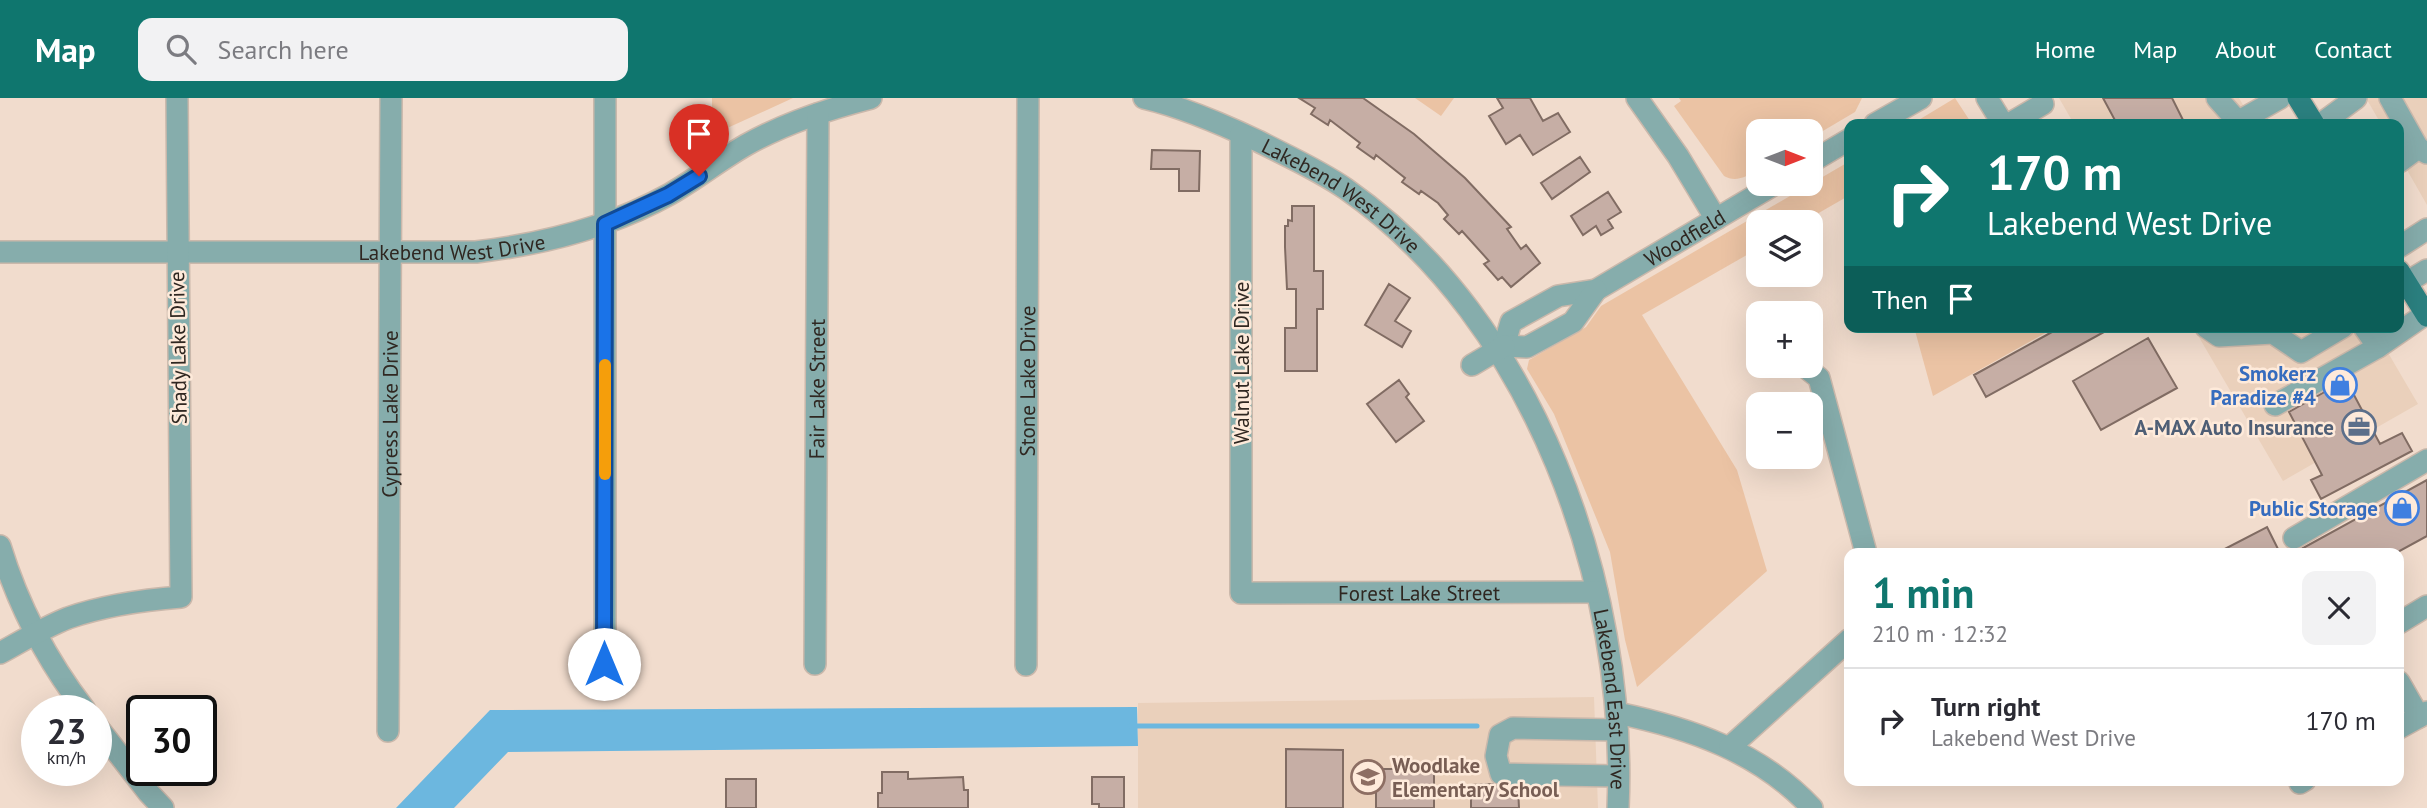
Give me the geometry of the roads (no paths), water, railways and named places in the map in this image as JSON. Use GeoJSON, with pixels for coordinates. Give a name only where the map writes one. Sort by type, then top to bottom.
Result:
{"type":"FeatureCollection","features":[{"type":"Feature","properties":{"kind":"main road"},"geometry":{"type":"LineString","coordinates":[[2298,98],[2311,119]]}},
{"type":"Feature","properties":{"kind":"main road"},"geometry":{"type":"LineString","coordinates":[[2404,284],[2426,315]]}},
{"type":"Feature","properties":{"kind":"street","name":"Shady Lake Drive"},"geometry":{"type":"LineString","coordinates":[[37,634],[94,610],[140,601],[181,597],[176,252],[177,98]]}},
{"type":"Feature","properties":{"kind":"street","name":"Cypress Lake Drive"},"geometry":{"type":"LineString","coordinates":[[388,731],[391,98]]}},
{"type":"Feature","properties":{"kind":"street"},"geometry":{"type":"LineString","coordinates":[[604,664],[606,98]]}},
{"type":"Feature","properties":{"kind":"street","name":"Lakebend West Drive"},"geometry":{"type":"LineString","coordinates":[[0,252],[476,252],[512,248],[569,236],[605,224],[668,195],[746,145],[799,120],[871,98]]}},
{"type":"Feature","properties":{"kind":"street","name":"Stone Lake Drive"},"geometry":{"type":"LineString","coordinates":[[1026,666],[1028,98]]}},
{"type":"Feature","properties":{"kind":"street","name":"Lakebend West Drive"},"geometry":{"type":"LineString","coordinates":[[1144,98],[1194,114],[1241,134],[1295,159],[1346,188],[1393,227],[1434,267],[1500,348],[1525,397],[1558,467],[1584,540],[1597,592]]}},
{"type":"Feature","properties":{"kind":"street"},"geometry":{"type":"LineString","coordinates":[[1637,98],[1678,156],[1716,219]]}},
{"type":"Feature","properties":{"kind":"street"},"geometry":{"type":"LineString","coordinates":[[1880,119],[1897,104],[1921,98]]}},
{"type":"Feature","properties":{"kind":"street"},"geometry":{"type":"LineString","coordinates":[[1987,98],[2000,119]]}},
{"type":"Feature","properties":{"kind":"street"},"geometry":{"type":"LineString","coordinates":[[2217,98],[2235,119]]}},
{"type":"Feature","properties":{"kind":"street"},"geometry":{"type":"LineString","coordinates":[[2245,119],[2280,98]]}},
{"type":"Feature","properties":{"kind":"street"},"geometry":{"type":"LineString","coordinates":[[2328,119],[2356,98]]}},
{"type":"Feature","properties":{"kind":"street"},"geometry":{"type":"LineString","coordinates":[[2390,98],[2403,119]]}},
{"type":"Feature","properties":{"kind":"street"},"geometry":{"type":"LineString","coordinates":[[2018,119],[2043,104]]}},
{"type":"Feature","properties":{"kind":"street","name":"Fair Lake Street"},"geometry":{"type":"LineString","coordinates":[[815,664],[818,114]]}},
{"type":"Feature","properties":{"kind":"street"},"geometry":{"type":"LineString","coordinates":[[2404,120],[2423,151],[2404,160]]}},
{"type":"Feature","properties":{"kind":"street","name":"Walnut Lake Drive"},"geometry":{"type":"LineString","coordinates":[[1241,134],[1241,593]]}},
{"type":"Feature","properties":{"kind":"street"},"geometry":{"type":"LineString","coordinates":[[1824,154],[1844,143]]}},
{"type":"Feature","properties":{"kind":"street","name":"Woodfield"},"geometry":{"type":"LineString","coordinates":[[1596,290],[1573,322],[1527,347],[1500,348],[1511,322],[1558,296],[1596,290],[1755,196]]}},
{"type":"Feature","properties":{"kind":"street"},"geometry":{"type":"LineString","coordinates":[[2404,244],[2427,229]]}},
{"type":"Feature","properties":{"kind":"street"},"geometry":{"type":"LineString","coordinates":[[2404,279],[2427,270]]}},
{"type":"Feature","properties":{"kind":"street"},"geometry":{"type":"LineString","coordinates":[[2404,330],[2426,315]]}},
{"type":"Feature","properties":{"kind":"street"},"geometry":{"type":"LineString","coordinates":[[2215,333],[2219,336],[2273,333],[2301,352],[2333,333]]}},
{"type":"Feature","properties":{"kind":"street"},"geometry":{"type":"LineString","coordinates":[[2368,333],[2378,347]]}},
{"type":"Feature","properties":{"kind":"street"},"geometry":{"type":"LineString","coordinates":[[2275,405],[2399,333]]}},
{"type":"Feature","properties":{"kind":"street"},"geometry":{"type":"LineString","coordinates":[[1472,365],[1500,348]]}},
{"type":"Feature","properties":{"kind":"street"},"geometry":{"type":"LineString","coordinates":[[1819,378],[1865,548]]}},
{"type":"Feature","properties":{"kind":"street"},"geometry":{"type":"LineString","coordinates":[[2294,538],[2427,460]]}},
{"type":"Feature","properties":{"kind":"street"},"geometry":{"type":"LineString","coordinates":[[0,547],[37,634],[62,681],[73,695]]}},
{"type":"Feature","properties":{"kind":"street","name":"Forest Lake Street"},"geometry":{"type":"LineString","coordinates":[[1241,593],[1597,592]]}},
{"type":"Feature","properties":{"kind":"street","name":"Lakebend East Drive"},"geometry":{"type":"LineString","coordinates":[[1597,592],[1617,721],[1616,806]]}},
{"type":"Feature","properties":{"kind":"street"},"geometry":{"type":"LineString","coordinates":[[2404,620],[2427,606]]}},
{"type":"Feature","properties":{"kind":"street"},"geometry":{"type":"LineString","coordinates":[[0,653],[37,634]]}},
{"type":"Feature","properties":{"kind":"street"},"geometry":{"type":"LineString","coordinates":[[1730,747],[1844,644]]}},
{"type":"Feature","properties":{"kind":"street"},"geometry":{"type":"LineString","coordinates":[[2404,689],[2423,715],[2404,725]]}},
{"type":"Feature","properties":{"kind":"street"},"geometry":{"type":"LineString","coordinates":[[1618,776],[1501,774],[1496,756],[1500,735],[1513,728],[1653,720],[1730,747],[1779,778],[1812,808]]}},
{"type":"Feature","properties":{"kind":"street"},"geometry":{"type":"LineString","coordinates":[[112,746],[163,808]]}},
{"type":"Feature","properties":{"kind":"water"},"geometry":{"type":"Polygon","coordinates":[[[1137,707],[1138,746],[508,752],[454,808],[396,808],[490,710],[1137,707]]]}},
{"type":"Feature","properties":{"kind":"waterway"},"geometry":{"type":"LineString","coordinates":[[1130,726],[1477,726]]}},
{"type":"Feature","properties":{"kind":"place","name":"Smokerz Paradize #4"},"geometry":{"type":"Point","coordinates":[2340,385]}},
{"type":"Feature","properties":{"kind":"place","name":"A-MAX Auto Insurance"},"geometry":{"type":"Point","coordinates":[2359,427]}},
{"type":"Feature","properties":{"kind":"place","name":"Public Storage"},"geometry":{"type":"Point","coordinates":[2402,508]}},
{"type":"Feature","properties":{"kind":"place","name":"Woodlake Elementary School"},"geometry":{"type":"Point","coordinates":[1368,777]}}]}
